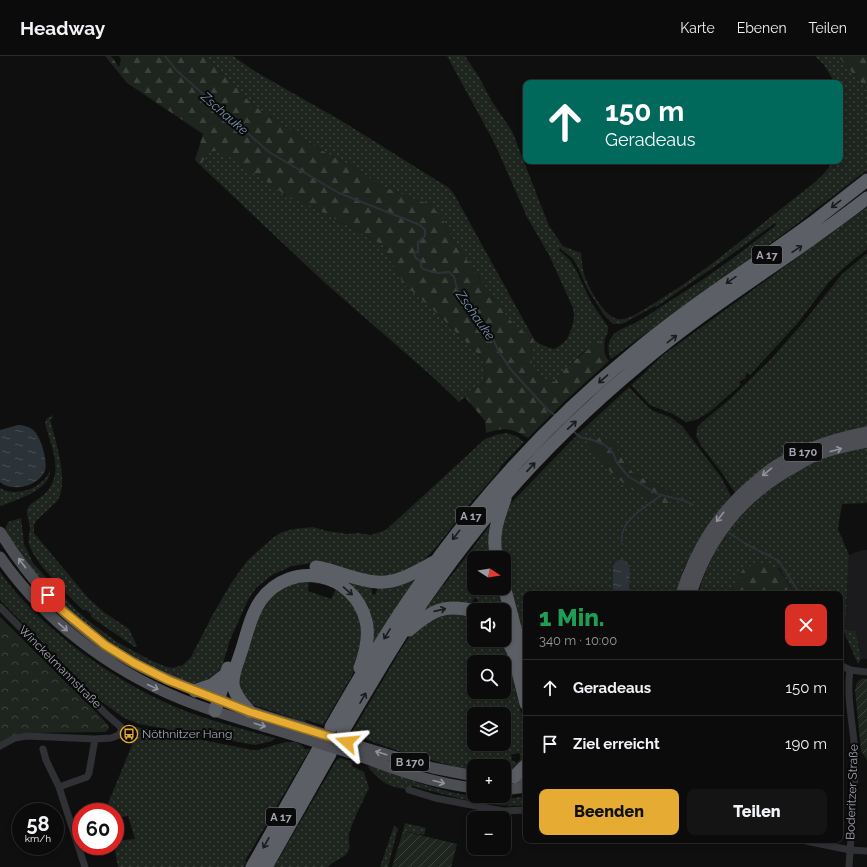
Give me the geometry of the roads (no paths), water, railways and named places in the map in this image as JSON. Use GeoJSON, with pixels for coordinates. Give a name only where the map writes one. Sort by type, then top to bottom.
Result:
{"type":"FeatureCollection","features":[{"type":"Feature","properties":{"kind":"highway","name":"A 17"},"geometry":{"type":"LineString","coordinates":[[512,477],[508,492],[478,527],[452,561],[337,729],[350,694],[387,634],[436,561],[470,517],[512,477],[564,432],[637,358],[697,305],[812,223],[867,180]]}},
{"type":"Feature","properties":{"kind":"highway","name":"A 17"},"geometry":{"type":"LineString","coordinates":[[637,358],[810,240],[867,198]]}},
{"type":"Feature","properties":{"kind":"highway"},"geometry":{"type":"LineString","coordinates":[[496,551],[495,537],[497,526],[508,492]]}},
{"type":"Feature","properties":{"kind":"highway"},"geometry":{"type":"LineString","coordinates":[[221,706],[229,678],[236,640],[252,601],[259,591],[272,578],[288,571],[317,567],[377,582],[390,582],[436,561]]}},
{"type":"Feature","properties":{"kind":"highway"},"geometry":{"type":"LineString","coordinates":[[250,712],[240,701],[229,678],[261,601],[269,592],[282,582],[300,576],[328,579],[340,584],[349,590],[363,610],[368,631],[365,651],[350,694]]}},
{"type":"Feature","properties":{"kind":"highway"},"geometry":{"type":"LineString","coordinates":[[506,595],[523,659]]}},
{"type":"Feature","properties":{"kind":"highway"},"geometry":{"type":"LineString","coordinates":[[397,640],[432,612],[450,608],[467,609]]}},
{"type":"Feature","properties":{"kind":"highway"},"geometry":{"type":"LineString","coordinates":[[511,647],[523,692]]}},
{"type":"Feature","properties":{"kind":"highway"},"geometry":{"type":"LineString","coordinates":[[200,693],[212,685],[229,678]]}},
{"type":"Feature","properties":{"kind":"highway","name":"A 17"},"geometry":{"type":"LineString","coordinates":[[252,867],[324,752],[266,867]]}},
{"type":"Feature","properties":{"kind":"highway"},"geometry":{"type":"LineString","coordinates":[[514,777],[523,768]]}},
{"type":"Feature","properties":{"kind":"main road","name":"B 170"},"geometry":{"type":"LineString","coordinates":[[683,591],[724,527],[750,492],[774,466],[814,446],[867,432]]}},
{"type":"Feature","properties":{"kind":"main road","name":"B 170"},"geometry":{"type":"LineString","coordinates":[[750,492],[816,455],[867,442]]}},
{"type":"Feature","properties":{"kind":"main road","name":"B 170"},"geometry":{"type":"LineString","coordinates":[[0,532],[38,584],[63,611],[83,629],[134,663],[168,680],[200,693],[221,706],[359,751],[467,775]]}},
{"type":"Feature","properties":{"kind":"main road","name":"B 170"},"geometry":{"type":"LineString","coordinates":[[0,556],[24,587],[49,614],[75,637],[119,668],[149,685],[182,699],[250,712],[299,732]]}},
{"type":"Feature","properties":{"kind":"main road","name":"B 170"},"geometry":{"type":"LineString","coordinates":[[691,591],[692,577]]}},
{"type":"Feature","properties":{"kind":"main road","name":"B 170"},"geometry":{"type":"LineString","coordinates":[[359,751],[405,773],[449,785],[467,787]]}},
{"type":"Feature","properties":{"kind":"main road"},"geometry":{"type":"LineString","coordinates":[[511,789],[523,788]]}},
{"type":"Feature","properties":{"kind":"street","name":"Winckelmannstraße"},"geometry":{"type":"LineString","coordinates":[[0,606],[106,714],[121,727],[119,734],[111,738],[95,739]]}},
{"type":"Feature","properties":{"kind":"street"},"geometry":{"type":"LineString","coordinates":[[843,666],[850,670],[867,672]]}},
{"type":"Feature","properties":{"kind":"street","name":"Boderitzer Straße"},"geometry":{"type":"LineString","coordinates":[[849,867],[855,770],[854,740],[848,693],[850,670]]}},
{"type":"Feature","properties":{"kind":"street"},"geometry":{"type":"LineString","coordinates":[[0,746],[15,738],[27,736],[95,739],[87,777],[59,787]]}},
{"type":"Feature","properties":{"kind":"street"},"geometry":{"type":"LineString","coordinates":[[43,749],[46,760],[59,787],[85,867]]}},
{"type":"Feature","properties":{"kind":"street"},"geometry":{"type":"LineString","coordinates":[[409,790],[436,798],[503,811],[523,810]]}},
{"type":"Feature","properties":{"kind":"street"},"geometry":{"type":"LineString","coordinates":[[816,843],[850,850],[867,851]]}},
{"type":"Feature","properties":{"kind":"water"},"geometry":{"type":"Polygon","coordinates":[[[18,425],[25,426],[33,430],[40,439],[46,466],[42,476],[32,484],[11,487],[0,482],[0,430],[18,425]]]}},
{"type":"Feature","properties":{"kind":"water"},"geometry":{"type":"Polygon","coordinates":[[[622,559],[628,564],[630,571],[629,591],[613,591],[613,567],[616,561],[622,559]]]}},
{"type":"Feature","properties":{"kind":"waterway","name":"Zschauke"},"geometry":{"type":"LineString","coordinates":[[165,56],[176,70],[269,152],[339,193],[420,225],[425,230],[425,236],[418,242],[418,252],[414,253],[415,257],[421,262],[423,269],[437,273],[449,272],[454,277],[458,292],[486,324],[499,352],[512,371],[547,409],[556,416]]}},
{"type":"Feature","properties":{"kind":"waterway","name":"Zschauke"},"geometry":{"type":"LineString","coordinates":[[573,431],[580,437],[605,445],[613,453],[617,463],[629,477],[657,494],[686,501],[693,505]]}},
{"type":"Feature","properties":{"kind":"waterway"},"geometry":{"type":"LineString","coordinates":[[622,544],[622,533],[629,521],[651,502],[662,495]]}},
{"type":"Feature","properties":{"kind":"waterway","name":"Zschauke"},"geometry":{"type":"LineString","coordinates":[[729,533],[746,544],[779,561],[798,591]]}},
{"type":"Feature","properties":{"kind":"place","name":"Nöthnitzer Hang"},"geometry":{"type":"Point","coordinates":[129,734]}}]}
